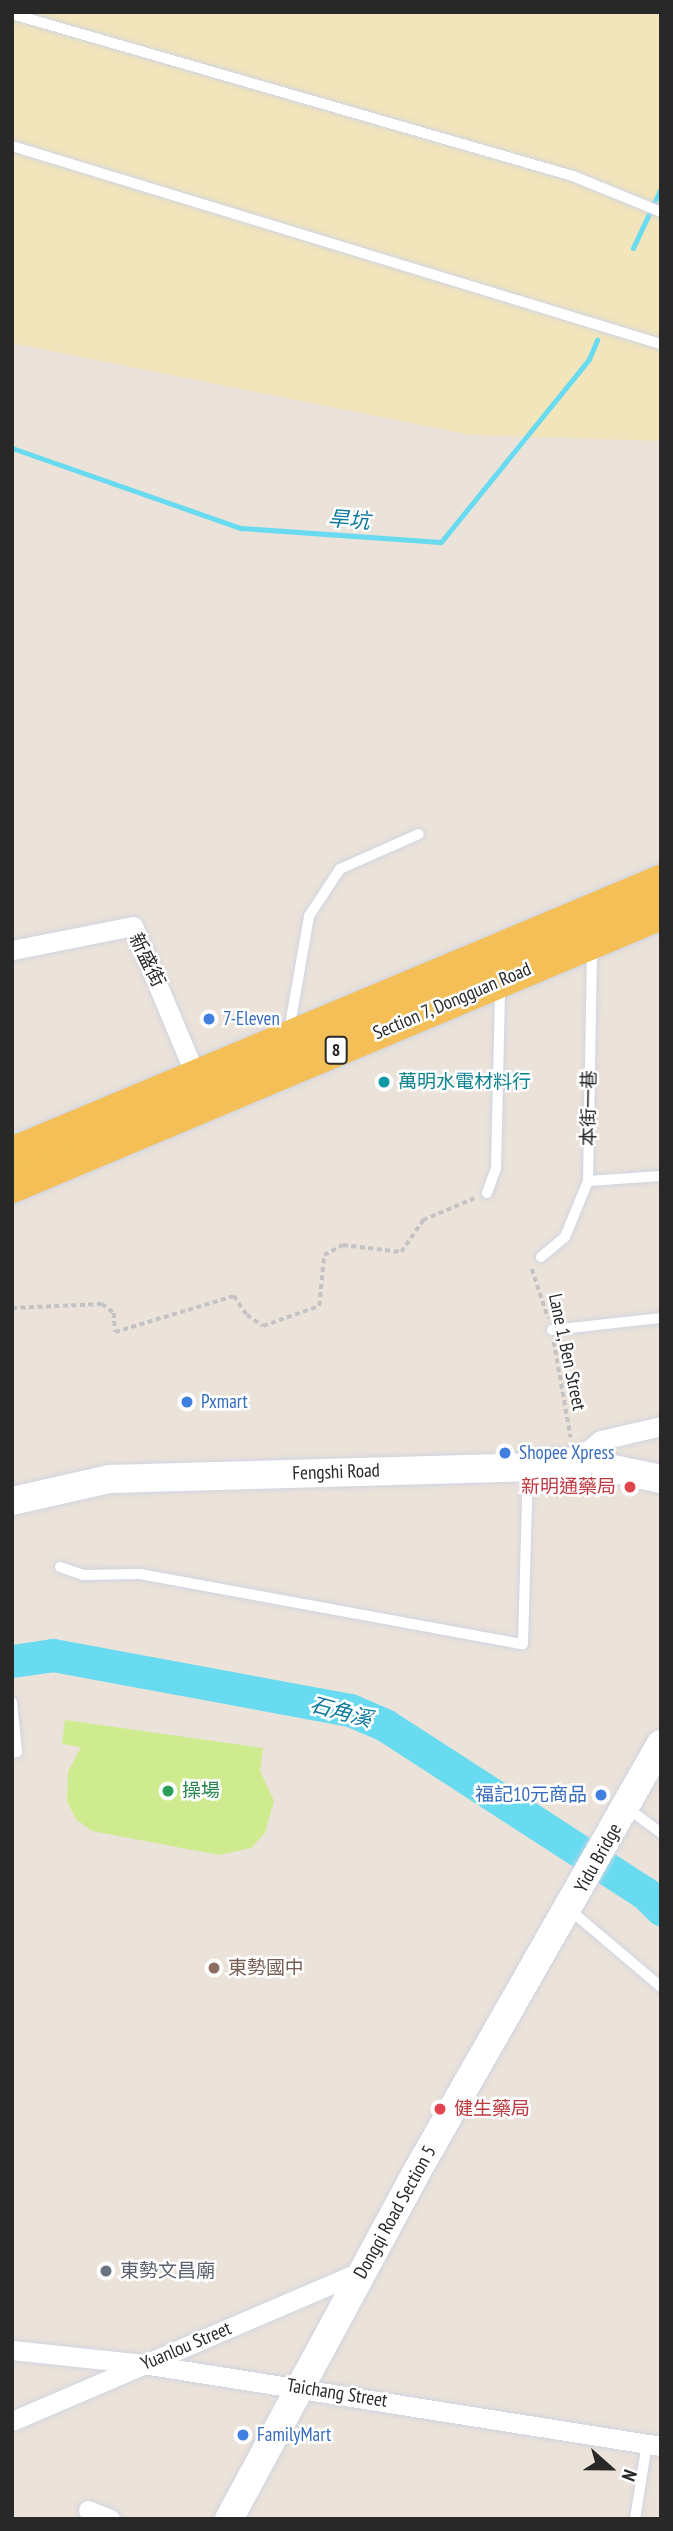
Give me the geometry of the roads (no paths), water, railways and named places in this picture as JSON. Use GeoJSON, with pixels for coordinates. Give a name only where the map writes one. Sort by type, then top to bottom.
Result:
{"type":"FeatureCollection","features":[{"type":"Feature","properties":{"kind":"main road","name":"Section 7, Dongguan Road"},"geometry":{"type":"LineString","coordinates":[[12,1188],[201,1091],[288,1038],[661,881]]}},
{"type":"Feature","properties":{"kind":"main road","name":"Section 7, Dongguan Road"},"geometry":{"type":"LineString","coordinates":[[12,1153],[201,1091],[500,982],[661,914]]}},
{"type":"Feature","properties":{"kind":"street","name":"新盛街"},"geometry":{"type":"LineString","coordinates":[[12,950],[133,926],[201,1091]]}},
{"type":"Feature","properties":{"kind":"street"},"geometry":{"type":"LineString","coordinates":[[575,1461],[601,1440],[661,1426]]}},
{"type":"Feature","properties":{"kind":"street","name":"Fengshi Road"},"geometry":{"type":"LineString","coordinates":[[12,1502],[110,1479],[528,1467],[575,1461],[661,1479]]}},
{"type":"Feature","properties":{"kind":"street","name":"Yidu Bridge"},"geometry":{"type":"LineString","coordinates":[[569,1910],[661,1744]]}},
{"type":"Feature","properties":{"kind":"street","name":"Dongqi Road Section 5"},"geometry":{"type":"LineString","coordinates":[[229,2519],[360,2272],[569,1910]]}},
{"type":"Feature","properties":{"kind":"street","name":"Yuanlou Street"},"geometry":{"type":"LineString","coordinates":[[12,2421],[360,2272]]}},
{"type":"Feature","properties":{"kind":"street","name":"Taichang Street"},"geometry":{"type":"LineString","coordinates":[[12,2350],[143,2364],[654,2444]]}},
{"type":"Feature","properties":{"kind":"street"},"geometry":{"type":"LineString","coordinates":[[89,2510],[110,2519]]}},
{"type":"Feature","properties":{"kind":"lane"},"geometry":{"type":"LineString","coordinates":[[12,14],[573,176],[661,212]]}},
{"type":"Feature","properties":{"kind":"lane"},"geometry":{"type":"LineString","coordinates":[[12,146],[661,344]]}},
{"type":"Feature","properties":{"kind":"lane"},"geometry":{"type":"LineString","coordinates":[[288,1038],[309,916],[340,869],[419,834]]}},
{"type":"Feature","properties":{"kind":"lane","name":"本街一巷"},"geometry":{"type":"LineString","coordinates":[[541,1257],[565,1237],[588,1181],[592,943]]}},
{"type":"Feature","properties":{"kind":"lane"},"geometry":{"type":"LineString","coordinates":[[487,1193],[496,1168],[500,982]]}},
{"type":"Feature","properties":{"kind":"lane"},"geometry":{"type":"LineString","coordinates":[[588,1181],[661,1176]]}},
{"type":"Feature","properties":{"kind":"lane"},"geometry":{"type":"LineString","coordinates":[[552,1330],[661,1318]]}},
{"type":"Feature","properties":{"kind":"lane"},"geometry":{"type":"LineString","coordinates":[[60,1567],[83,1575],[140,1574],[523,1644],[528,1467]]}},
{"type":"Feature","properties":{"kind":"lane"},"geometry":{"type":"LineString","coordinates":[[12,1702],[17,1752],[12,1753]]}},
{"type":"Feature","properties":{"kind":"lane"},"geometry":{"type":"LineString","coordinates":[[626,1806],[661,1833]]}},
{"type":"Feature","properties":{"kind":"lane"},"geometry":{"type":"LineString","coordinates":[[569,1910],[661,1987]]}},
{"type":"Feature","properties":{"kind":"lane"},"geometry":{"type":"LineString","coordinates":[[635,2519],[654,2444]]}},
{"type":"Feature","properties":{"kind":"waterway","name":"旱坑"},"geometry":{"type":"LineString","coordinates":[[633,248],[661,188]]}},
{"type":"Feature","properties":{"kind":"waterway","name":"旱坑"},"geometry":{"type":"LineString","coordinates":[[12,448],[241,528],[441,542],[589,359],[597,340]]}},
{"type":"Feature","properties":{"kind":"waterway","name":"石角溪"},"geometry":{"type":"LineString","coordinates":[[12,1661],[53,1655],[350,1710],[385,1725],[645,1893],[661,1909]]}},
{"type":"Feature","properties":{"kind":"place","name":"7-Eleven"},"geometry":{"type":"Point","coordinates":[209,1019]}},
{"type":"Feature","properties":{"kind":"place","name":"萬明水電材料行"},"geometry":{"type":"Point","coordinates":[384,1082]}},
{"type":"Feature","properties":{"kind":"place","name":"Pxmart"},"geometry":{"type":"Point","coordinates":[187,1402]}},
{"type":"Feature","properties":{"kind":"place","name":"Shopee Xpress"},"geometry":{"type":"Point","coordinates":[505,1453]}},
{"type":"Feature","properties":{"kind":"place","name":"新明通藥局"},"geometry":{"type":"Point","coordinates":[630,1487]}},
{"type":"Feature","properties":{"kind":"place","name":"操場"},"geometry":{"type":"Point","coordinates":[168,1791]}},
{"type":"Feature","properties":{"kind":"place","name":"福記10元商品"},"geometry":{"type":"Point","coordinates":[601,1795]}},
{"type":"Feature","properties":{"kind":"place","name":"東勢國中"},"geometry":{"type":"Point","coordinates":[214,1968]}},
{"type":"Feature","properties":{"kind":"place","name":"健生藥局"},"geometry":{"type":"Point","coordinates":[440,2109]}},
{"type":"Feature","properties":{"kind":"place","name":"東勢文昌廟"},"geometry":{"type":"Point","coordinates":[106,2271]}},
{"type":"Feature","properties":{"kind":"place","name":"FamilyMart"},"geometry":{"type":"Point","coordinates":[243,2435]}}]}
